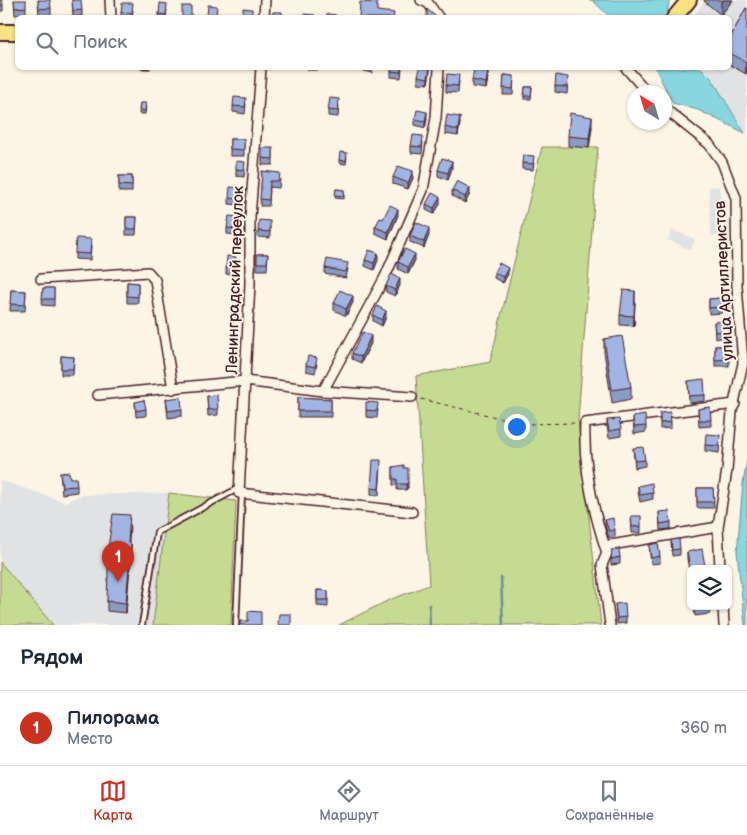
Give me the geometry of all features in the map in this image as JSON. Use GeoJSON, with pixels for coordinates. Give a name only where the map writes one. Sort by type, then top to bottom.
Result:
{"type":"FeatureCollection","features":[{"type":"Feature","properties":{"kind":"main road"},"geometry":{"type":"LineString","coordinates":[[677,15],[689,0]]}},
{"type":"Feature","properties":{"kind":"main road"},"geometry":{"type":"LineString","coordinates":[[0,32],[15,32]]}},
{"type":"Feature","properties":{"kind":"street"},"geometry":{"type":"LineString","coordinates":[[110,0],[111,15]]}},
{"type":"Feature","properties":{"kind":"street"},"geometry":{"type":"LineString","coordinates":[[264,0],[264,15]]}},
{"type":"Feature","properties":{"kind":"street"},"geometry":{"type":"LineString","coordinates":[[421,0],[428,4],[437,15]]}},
{"type":"Feature","properties":{"kind":"street","name":"Ленинградский переулок"},"geometry":{"type":"LineString","coordinates":[[240,492],[250,284],[250,218],[261,70]]}},
{"type":"Feature","properties":{"kind":"street"},"geometry":{"type":"LineString","coordinates":[[323,390],[385,277],[423,190],[436,118],[439,70]]}},
{"type":"Feature","properties":{"kind":"street"},"geometry":{"type":"LineString","coordinates":[[628,70],[641,85]]}},
{"type":"Feature","properties":{"kind":"street","name":"улица Артиллеристов"},"geometry":{"type":"LineString","coordinates":[[672,114],[709,144],[722,162],[736,198],[736,286],[743,363],[735,404],[718,528],[720,565]]}},
{"type":"Feature","properties":{"kind":"street"},"geometry":{"type":"LineString","coordinates":[[41,279],[148,272],[154,280],[173,389]]}},
{"type":"Feature","properties":{"kind":"street"},"geometry":{"type":"LineString","coordinates":[[98,395],[173,389],[245,380],[323,390],[412,397]]}},
{"type":"Feature","properties":{"kind":"street"},"geometry":{"type":"LineString","coordinates":[[610,625],[602,565],[607,553],[587,479],[585,423],[735,404]]}},
{"type":"Feature","properties":{"kind":"street"},"geometry":{"type":"LineString","coordinates":[[240,492],[412,512]]}},
{"type":"Feature","properties":{"kind":"street"},"geometry":{"type":"LineString","coordinates":[[605,546],[718,528]]}},
{"type":"Feature","properties":{"kind":"street"},"geometry":{"type":"LineString","coordinates":[[723,610],[724,625]]}},
{"type":"Feature","properties":{"kind":"lane"},"geometry":{"type":"LineString","coordinates":[[142,625],[157,532],[240,492],[236,625]]}},
{"type":"Feature","properties":{"kind":"path"},"geometry":{"type":"LineString","coordinates":[[412,397],[525,424],[585,423]]}},
{"type":"Feature","properties":{"kind":"shaded area"},"geometry":{"type":"Polygon","coordinates":[[[705,0],[747,0],[747,134],[712,79],[703,70],[732,70],[732,15],[694,15],[705,0]]]}},
{"type":"Feature","properties":{"kind":"shaded area"},"geometry":{"type":"Polygon","coordinates":[[[719,186],[725,235],[711,236],[709,187],[719,186]]]}},
{"type":"Feature","properties":{"kind":"shaded area"},"geometry":{"type":"Polygon","coordinates":[[[672,230],[695,239],[691,250],[668,240],[672,230]]]}},
{"type":"Feature","properties":{"kind":"shaded area"},"geometry":{"type":"Polygon","coordinates":[[[0,480],[65,502],[81,495],[169,493],[153,625],[53,625],[0,562],[0,480]]]}},
{"type":"Feature","properties":{"kind":"green space"},"geometry":{"type":"Polygon","coordinates":[[[542,147],[598,147],[578,420],[601,625],[339,625],[389,600],[429,585],[416,376],[490,362],[542,147]]]}},
{"type":"Feature","properties":{"kind":"green space"},"geometry":{"type":"Polygon","coordinates":[[[169,493],[236,501],[231,625],[153,625],[169,493]]]}},
{"type":"Feature","properties":{"kind":"green space"},"geometry":{"type":"Polygon","coordinates":[[[0,562],[53,625],[0,625],[0,562]]]}},
{"type":"Feature","properties":{"kind":"water"},"geometry":{"type":"Polygon","coordinates":[[[592,0],[670,0],[667,11],[670,15],[608,15],[592,0]]]}},
{"type":"Feature","properties":{"kind":"water"},"geometry":{"type":"Polygon","coordinates":[[[656,70],[703,70],[712,79],[745,133],[698,110],[673,103],[672,85],[664,85],[656,70]]]}},
{"type":"Feature","properties":{"kind":"water"},"geometry":{"type":"Polygon","coordinates":[[[747,461],[747,625],[745,625],[737,552],[743,483],[747,461]]]}},
{"type":"Feature","properties":{"kind":"building"},"geometry":{"type":"Polygon","coordinates":[[[14,0],[26,0],[26,7],[15,8],[14,0]]]}},
{"type":"Feature","properties":{"kind":"building"},"geometry":{"type":"Polygon","coordinates":[[[38,0],[50,0],[51,8],[39,9],[38,0]]]}},
{"type":"Feature","properties":{"kind":"building"},"geometry":{"type":"Polygon","coordinates":[[[72,0],[81,0],[82,10],[73,11],[72,0]]]}},
{"type":"Feature","properties":{"kind":"building"},"geometry":{"type":"Polygon","coordinates":[[[360,2],[377,3],[377,11],[394,13],[394,15],[359,15],[360,2]]]}},
{"type":"Feature","properties":{"kind":"building"},"geometry":{"type":"Polygon","coordinates":[[[122,3],[133,3],[132,13],[121,12],[122,3]]]}},
{"type":"Feature","properties":{"kind":"building"},"geometry":{"type":"Polygon","coordinates":[[[160,3],[167,4],[166,15],[159,14],[160,3]]]}},
{"type":"Feature","properties":{"kind":"building"},"geometry":{"type":"Polygon","coordinates":[[[208,5],[217,6],[216,15],[207,15],[208,5]]]}},
{"type":"Feature","properties":{"kind":"building"},"geometry":{"type":"Polygon","coordinates":[[[182,6],[191,6],[191,15],[182,15],[182,6]]]}},
{"type":"Feature","properties":{"kind":"building"},"geometry":{"type":"Polygon","coordinates":[[[243,8],[252,9],[252,15],[243,15],[243,8]]]}},
{"type":"Feature","properties":{"kind":"building"},"geometry":{"type":"Polygon","coordinates":[[[747,8],[746,62],[732,54],[732,34],[747,8]]]}},
{"type":"Feature","properties":{"kind":"building"},"geometry":{"type":"Polygon","coordinates":[[[427,9],[434,15],[427,15],[427,9]]]}},
{"type":"Feature","properties":{"kind":"building"},"geometry":{"type":"Polygon","coordinates":[[[273,12],[282,12],[282,15],[272,15],[273,12]]]}},
{"type":"Feature","properties":{"kind":"building"},"geometry":{"type":"Polygon","coordinates":[[[420,70],[430,70],[428,78],[418,76],[420,70]]]}},
{"type":"Feature","properties":{"kind":"building"},"geometry":{"type":"Polygon","coordinates":[[[474,70],[488,72],[486,83],[472,80],[474,70]]]}},
{"type":"Feature","properties":{"kind":"building"},"geometry":{"type":"Polygon","coordinates":[[[447,74],[459,75],[458,86],[446,85],[447,74]]]}},
{"type":"Feature","properties":{"kind":"building"},"geometry":{"type":"Polygon","coordinates":[[[504,75],[514,76],[513,89],[503,88],[504,75]]]}},
{"type":"Feature","properties":{"kind":"building"},"geometry":{"type":"Polygon","coordinates":[[[556,75],[568,77],[567,87],[555,86],[556,75]]]}},
{"type":"Feature","properties":{"kind":"building"},"geometry":{"type":"Polygon","coordinates":[[[525,87],[532,87],[531,96],[524,96],[525,87]]]}},
{"type":"Feature","properties":{"kind":"building"},"geometry":{"type":"Polygon","coordinates":[[[234,97],[246,98],[245,107],[233,106],[234,97]]]}},
{"type":"Feature","properties":{"kind":"building"},"geometry":{"type":"Polygon","coordinates":[[[330,98],[339,99],[338,111],[328,110],[330,98]]]}},
{"type":"Feature","properties":{"kind":"building"},"geometry":{"type":"Polygon","coordinates":[[[140,103],[146,103],[145,111],[139,110],[140,103]]]}},
{"type":"Feature","properties":{"kind":"building"},"geometry":{"type":"Polygon","coordinates":[[[417,110],[427,112],[425,121],[415,119],[417,110]]]}},
{"type":"Feature","properties":{"kind":"building"},"geometry":{"type":"Polygon","coordinates":[[[570,113],[592,117],[589,138],[568,136],[570,113]]]}},
{"type":"Feature","properties":{"kind":"building"},"geometry":{"type":"Polygon","coordinates":[[[447,115],[460,117],[458,130],[445,127],[447,115]]]}},
{"type":"Feature","properties":{"kind":"building"},"geometry":{"type":"Polygon","coordinates":[[[413,135],[423,136],[422,147],[411,146],[413,135]]]}},
{"type":"Feature","properties":{"kind":"building"},"geometry":{"type":"Polygon","coordinates":[[[230,139],[244,139],[244,150],[230,149],[230,139]]]}},
{"type":"Feature","properties":{"kind":"building"},"geometry":{"type":"Polygon","coordinates":[[[262,148],[273,148],[273,159],[262,158],[262,148]]]}},
{"type":"Feature","properties":{"kind":"building"},"geometry":{"type":"Polygon","coordinates":[[[340,152],[347,153],[346,161],[339,160],[340,152]]]}},
{"type":"Feature","properties":{"kind":"building"},"geometry":{"type":"Polygon","coordinates":[[[523,155],[534,156],[533,164],[522,163],[523,155]]]}},
{"type":"Feature","properties":{"kind":"building"},"geometry":{"type":"Polygon","coordinates":[[[442,158],[452,161],[448,173],[438,170],[442,158]]]}},
{"type":"Feature","properties":{"kind":"building"},"geometry":{"type":"Polygon","coordinates":[[[236,161],[245,162],[244,170],[236,169],[236,161]]]}},
{"type":"Feature","properties":{"kind":"building"},"geometry":{"type":"Polygon","coordinates":[[[398,166],[413,171],[408,183],[393,177],[398,166]]]}},
{"type":"Feature","properties":{"kind":"building"},"geometry":{"type":"Polygon","coordinates":[[[262,171],[280,173],[279,181],[270,181],[269,200],[260,199],[262,171]]]}},
{"type":"Feature","properties":{"kind":"building"},"geometry":{"type":"Polygon","coordinates":[[[119,176],[132,176],[132,186],[119,185],[119,176]]]}},
{"type":"Feature","properties":{"kind":"building"},"geometry":{"type":"Polygon","coordinates":[[[457,181],[470,188],[465,197],[452,190],[457,181]]]}},
{"type":"Feature","properties":{"kind":"building"},"geometry":{"type":"Polygon","coordinates":[[[230,187],[241,188],[240,199],[229,198],[230,187]]]}},
{"type":"Feature","properties":{"kind":"building"},"geometry":{"type":"Polygon","coordinates":[[[336,189],[344,190],[344,196],[335,195],[336,189]]]}},
{"type":"Feature","properties":{"kind":"building"},"geometry":{"type":"Polygon","coordinates":[[[432,193],[440,197],[434,208],[426,204],[432,193]]]}},
{"type":"Feature","properties":{"kind":"building"},"geometry":{"type":"Polygon","coordinates":[[[390,205],[398,209],[388,232],[375,227],[380,218],[383,219],[390,205]]]}},
{"type":"Feature","properties":{"kind":"building"},"geometry":{"type":"Polygon","coordinates":[[[229,216],[240,217],[239,229],[227,228],[229,216]]]}},
{"type":"Feature","properties":{"kind":"building"},"geometry":{"type":"Polygon","coordinates":[[[126,217],[137,217],[136,229],[126,229],[126,217]]]}},
{"type":"Feature","properties":{"kind":"building"},"geometry":{"type":"Polygon","coordinates":[[[259,220],[270,221],[270,232],[258,231],[259,220]]]}},
{"type":"Feature","properties":{"kind":"building"},"geometry":{"type":"Polygon","coordinates":[[[416,222],[429,228],[424,242],[410,236],[416,222]]]}},
{"type":"Feature","properties":{"kind":"building"},"geometry":{"type":"Polygon","coordinates":[[[76,238],[91,239],[90,254],[75,253],[76,238]]]}},
{"type":"Feature","properties":{"kind":"building"},"geometry":{"type":"Polygon","coordinates":[[[405,249],[415,254],[408,267],[398,262],[405,249]]]}},
{"type":"Feature","properties":{"kind":"building"},"geometry":{"type":"Polygon","coordinates":[[[369,250],[378,253],[374,263],[365,260],[369,250]]]}},
{"type":"Feature","properties":{"kind":"building"},"geometry":{"type":"Polygon","coordinates":[[[257,254],[268,254],[267,263],[257,263],[257,254]]]}},
{"type":"Feature","properties":{"kind":"building"},"geometry":{"type":"Polygon","coordinates":[[[227,256],[236,257],[235,268],[226,267],[227,256]]]}},
{"type":"Feature","properties":{"kind":"building"},"geometry":{"type":"Polygon","coordinates":[[[327,259],[348,263],[346,272],[325,268],[327,259]]]}},
{"type":"Feature","properties":{"kind":"building"},"geometry":{"type":"Polygon","coordinates":[[[499,263],[508,268],[503,277],[494,272],[499,263]]]}},
{"type":"Feature","properties":{"kind":"building"},"geometry":{"type":"Polygon","coordinates":[[[391,274],[400,278],[395,290],[386,286],[391,274]]]}},
{"type":"Feature","properties":{"kind":"building"},"geometry":{"type":"Polygon","coordinates":[[[127,282],[138,283],[138,297],[127,296],[127,282]]]}},
{"type":"Feature","properties":{"kind":"building"},"geometry":{"type":"Polygon","coordinates":[[[43,288],[54,288],[54,299],[42,299],[43,288]]]}},
{"type":"Feature","properties":{"kind":"building"},"geometry":{"type":"Polygon","coordinates":[[[11,290],[26,291],[25,305],[10,304],[11,290]]]}},
{"type":"Feature","properties":{"kind":"building"},"geometry":{"type":"Polygon","coordinates":[[[340,290],[353,296],[346,309],[334,303],[340,290]]]}},
{"type":"Feature","properties":{"kind":"building"},"geometry":{"type":"Polygon","coordinates":[[[623,290],[635,291],[634,316],[620,315],[623,290]]]}},
{"type":"Feature","properties":{"kind":"building"},"geometry":{"type":"Polygon","coordinates":[[[721,298],[722,307],[709,308],[709,299],[721,298]]]}},
{"type":"Feature","properties":{"kind":"building"},"geometry":{"type":"Polygon","coordinates":[[[377,306],[386,311],[382,320],[373,315],[377,306]]]}},
{"type":"Feature","properties":{"kind":"building"},"geometry":{"type":"Polygon","coordinates":[[[725,321],[726,331],[715,332],[714,322],[725,321]]]}},
{"type":"Feature","properties":{"kind":"building"},"geometry":{"type":"Polygon","coordinates":[[[363,332],[371,336],[361,357],[352,353],[363,332]]]}},
{"type":"Feature","properties":{"kind":"building"},"geometry":{"type":"Polygon","coordinates":[[[622,336],[631,387],[612,390],[604,339],[622,336]]]}},
{"type":"Feature","properties":{"kind":"building"},"geometry":{"type":"Polygon","coordinates":[[[715,346],[729,346],[729,359],[715,360],[715,346]]]}},
{"type":"Feature","properties":{"kind":"building"},"geometry":{"type":"Polygon","coordinates":[[[61,356],[74,357],[73,369],[61,369],[61,356]]]}},
{"type":"Feature","properties":{"kind":"building"},"geometry":{"type":"Polygon","coordinates":[[[308,356],[317,358],[315,367],[306,365],[308,356]]]}},
{"type":"Feature","properties":{"kind":"building"},"geometry":{"type":"Polygon","coordinates":[[[704,379],[705,395],[689,396],[688,381],[704,379]]]}},
{"type":"Feature","properties":{"kind":"building"},"geometry":{"type":"Polygon","coordinates":[[[217,395],[218,409],[208,410],[207,396],[217,395]]]}},
{"type":"Feature","properties":{"kind":"building"},"geometry":{"type":"Polygon","coordinates":[[[181,397],[182,409],[168,411],[166,399],[181,397]]]}},
{"type":"Feature","properties":{"kind":"building"},"geometry":{"type":"Polygon","coordinates":[[[298,397],[331,399],[331,411],[298,411],[298,397]]]}},
{"type":"Feature","properties":{"kind":"building"},"geometry":{"type":"Polygon","coordinates":[[[144,400],[146,409],[136,411],[135,402],[144,400]]]}},
{"type":"Feature","properties":{"kind":"building"},"geometry":{"type":"Polygon","coordinates":[[[366,402],[378,403],[377,411],[366,410],[366,402]]]}},
{"type":"Feature","properties":{"kind":"building"},"geometry":{"type":"Polygon","coordinates":[[[710,407],[711,420],[699,420],[698,409],[710,407]]]}},
{"type":"Feature","properties":{"kind":"building"},"geometry":{"type":"Polygon","coordinates":[[[670,412],[671,422],[660,423],[660,413],[670,412]]]}},
{"type":"Feature","properties":{"kind":"building"},"geometry":{"type":"Polygon","coordinates":[[[645,415],[646,426],[634,427],[633,417],[645,415]]]}},
{"type":"Feature","properties":{"kind":"building"},"geometry":{"type":"Polygon","coordinates":[[[619,419],[621,429],[609,431],[607,420],[619,419]]]}},
{"type":"Feature","properties":{"kind":"building"},"geometry":{"type":"Polygon","coordinates":[[[706,434],[720,435],[719,446],[705,445],[706,434]]]}},
{"type":"Feature","properties":{"kind":"building"},"geometry":{"type":"Polygon","coordinates":[[[643,447],[645,460],[635,461],[633,448],[643,447]]]}},
{"type":"Feature","properties":{"kind":"building"},"geometry":{"type":"Polygon","coordinates":[[[373,460],[381,460],[379,489],[371,488],[373,460]]]}},
{"type":"Feature","properties":{"kind":"building"},"geometry":{"type":"Polygon","coordinates":[[[404,465],[404,468],[408,468],[408,482],[406,484],[397,484],[397,479],[393,479],[393,467],[404,465]]]}},
{"type":"Feature","properties":{"kind":"building"},"geometry":{"type":"Polygon","coordinates":[[[69,472],[70,478],[76,478],[77,486],[62,487],[60,473],[69,472]]]}},
{"type":"Feature","properties":{"kind":"building"},"geometry":{"type":"Polygon","coordinates":[[[652,483],[653,493],[640,495],[638,486],[652,483]]]}},
{"type":"Feature","properties":{"kind":"building"},"geometry":{"type":"Polygon","coordinates":[[[697,488],[713,488],[714,502],[697,502],[697,488]]]}},
{"type":"Feature","properties":{"kind":"building"},"geometry":{"type":"Polygon","coordinates":[[[669,511],[671,522],[660,524],[659,512],[669,511]]]}},
{"type":"Feature","properties":{"kind":"building"},"geometry":{"type":"Polygon","coordinates":[[[113,514],[130,515],[128,543],[131,544],[126,603],[107,601],[109,541],[113,514]]]}},
{"type":"Feature","properties":{"kind":"building"},"geometry":{"type":"Polygon","coordinates":[[[631,516],[641,516],[641,526],[632,527],[631,516]]]}},
{"type":"Feature","properties":{"kind":"building"},"geometry":{"type":"Polygon","coordinates":[[[613,518],[615,530],[609,531],[605,520],[613,518]]]}},
{"type":"Feature","properties":{"kind":"building"},"geometry":{"type":"Polygon","coordinates":[[[679,539],[680,549],[672,550],[671,540],[679,539]]]}},
{"type":"Feature","properties":{"kind":"building"},"geometry":{"type":"Polygon","coordinates":[[[658,543],[660,556],[651,558],[649,545],[658,543]]]}},
{"type":"Feature","properties":{"kind":"building"},"geometry":{"type":"Polygon","coordinates":[[[702,549],[705,565],[689,565],[687,552],[702,549]]]}},
{"type":"Feature","properties":{"kind":"building"},"geometry":{"type":"Polygon","coordinates":[[[612,550],[619,550],[620,557],[611,559],[612,550]]]}},
{"type":"Feature","properties":{"kind":"building"},"geometry":{"type":"Polygon","coordinates":[[[317,590],[328,591],[328,600],[317,600],[317,590]]]}},
{"type":"Feature","properties":{"kind":"building"},"geometry":{"type":"Polygon","coordinates":[[[625,603],[626,617],[617,618],[615,604],[625,603]]]}},
{"type":"Feature","properties":{"kind":"building"},"geometry":{"type":"Polygon","coordinates":[[[248,611],[261,612],[261,625],[240,625],[240,621],[248,621],[248,611]]]}},
{"type":"Feature","properties":{"kind":"building"},"geometry":{"type":"Polygon","coordinates":[[[279,614],[291,614],[291,625],[278,625],[279,614]]]}},
{"type":"Feature","properties":{"kind":"waterway"},"geometry":{"type":"LineString","coordinates":[[501,578],[503,625]]}},
{"type":"Feature","properties":{"kind":"waterway"},"geometry":{"type":"LineString","coordinates":[[429,605],[430,625]]}},
{"type":"Feature","properties":{"kind":"place","name":"Пилорама"},"geometry":{"type":"Point","coordinates":[118,582]}}]}
